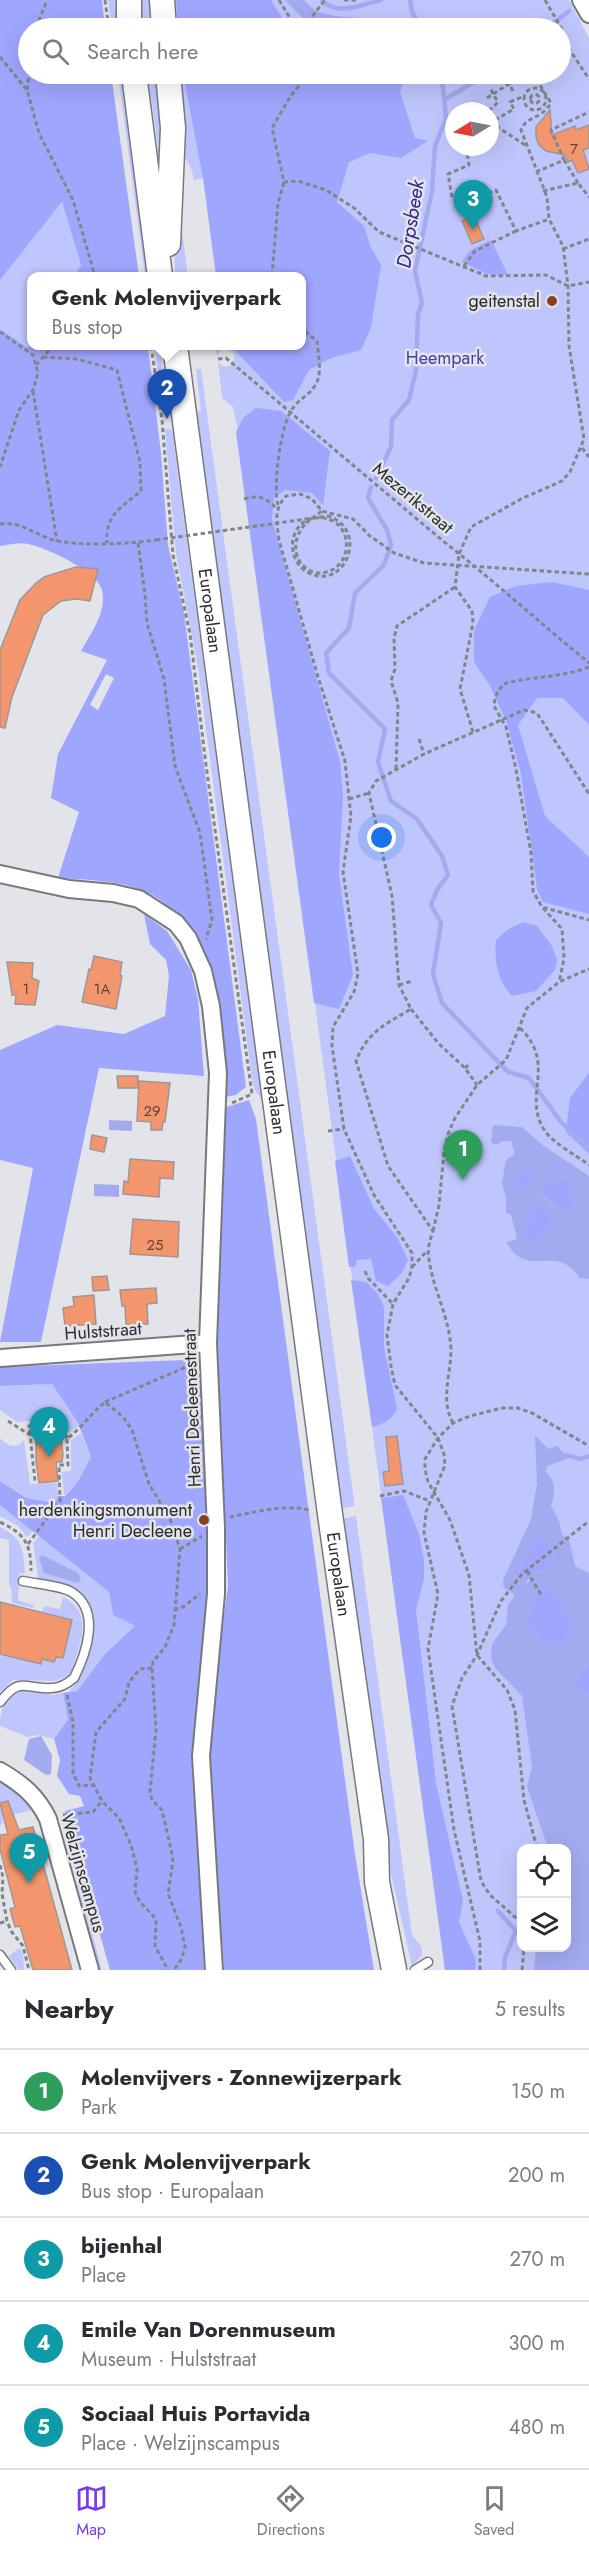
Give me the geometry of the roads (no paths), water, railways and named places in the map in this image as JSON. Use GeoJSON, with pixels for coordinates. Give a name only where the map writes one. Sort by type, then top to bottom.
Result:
{"type":"FeatureCollection","features":[{"type":"Feature","properties":{"kind":"main road"},"geometry":{"type":"LineString","coordinates":[[129,0],[129,18]]}},
{"type":"Feature","properties":{"kind":"main road"},"geometry":{"type":"LineString","coordinates":[[162,0],[163,18]]}},
{"type":"Feature","properties":{"kind":"main road"},"geometry":{"type":"LineString","coordinates":[[135,84],[159,272]]}},
{"type":"Feature","properties":{"kind":"main road"},"geometry":{"type":"LineString","coordinates":[[169,84],[173,128],[170,272]]}},
{"type":"Feature","properties":{"kind":"main road","name":"Europalaan"},"geometry":{"type":"LineString","coordinates":[[176,350],[330,1514],[376,1839],[377,1882],[406,1968]]}},
{"type":"Feature","properties":{"kind":"street"},"geometry":{"type":"LineString","coordinates":[[581,0],[589,14]]}},
{"type":"Feature","properties":{"kind":"street","name":"Henri Decleenestraat"},"geometry":{"type":"LineString","coordinates":[[0,874],[69,889],[113,893],[140,899],[176,923],[188,938],[203,971],[207,988],[219,1072],[208,1343],[216,1528],[216,1594],[201,1756],[214,1970]]}},
{"type":"Feature","properties":{"kind":"street","name":"Hulststraat"},"geometry":{"type":"LineString","coordinates":[[0,1358],[208,1343]]}},
{"type":"Feature","properties":{"kind":"street","name":"Welzijnscampus"},"geometry":{"type":"LineString","coordinates":[[0,1771],[22,1784],[40,1802],[48,1819],[90,1970]]}},
{"type":"Feature","properties":{"kind":"lane"},"geometry":{"type":"LineString","coordinates":[[0,1702],[9,1690],[20,1685],[51,1688],[65,1684],[74,1678],[81,1665],[89,1632],[87,1608],[72,1592],[27,1582]]}},
{"type":"Feature","properties":{"kind":"lane"},"geometry":{"type":"LineString","coordinates":[[0,1955],[11,1970]]}},
{"type":"Feature","properties":{"kind":"waterway","name":"Dorpsbeek"},"geometry":{"type":"LineString","coordinates":[[322,0],[328,5],[343,9],[381,0]]}},
{"type":"Feature","properties":{"kind":"waterway","name":"Dorpsbeek"},"geometry":{"type":"LineString","coordinates":[[410,0],[415,18]]}},
{"type":"Feature","properties":{"kind":"waterway"},"geometry":{"type":"LineString","coordinates":[[560,18],[569,11]]}},
{"type":"Feature","properties":{"kind":"waterway","name":"Dorpsbeek"},"geometry":{"type":"LineString","coordinates":[[376,478],[391,447],[392,420],[409,400],[416,371],[418,314],[422,303],[415,271],[432,191],[435,146],[446,119],[442,84]]}},
{"type":"Feature","properties":{"kind":"waterway"},"geometry":{"type":"LineString","coordinates":[[444,100],[470,84]]}},
{"type":"Feature","properties":{"kind":"waterway","name":"Dorpsbeek"},"geometry":{"type":"LineString","coordinates":[[371,487],[368,498],[387,530],[391,545],[384,565],[355,593],[349,628],[326,653],[329,673],[385,729],[378,762],[391,801],[417,819],[442,856],[448,875],[437,890],[431,905],[441,923],[433,974],[442,1003],[508,1072],[529,1078],[561,1122],[589,1149]]}},
{"type":"Feature","properties":{"kind":"waterway"},"geometry":{"type":"LineString","coordinates":[[566,1455],[581,1459],[589,1456]]}},
{"type":"Feature","properties":{"kind":"waterway"},"geometry":{"type":"LineString","coordinates":[[498,1911],[516,1931],[505,1957],[504,1970]]}},
{"type":"Feature","properties":{"kind":"place","name":"bijenhal"},"geometry":{"type":"Point","coordinates":[473,230]}},
{"type":"Feature","properties":{"kind":"place","name":"geitenstal"},"geometry":{"type":"Point","coordinates":[552,301]}},
{"type":"Feature","properties":{"kind":"place","name":"Genk Molenvijverpark"},"geometry":{"type":"Point","coordinates":[167,419]}},
{"type":"Feature","properties":{"kind":"place","name":"Molenvijvers - Zonnewijzerpark"},"geometry":{"type":"Point","coordinates":[463,1180]}},
{"type":"Feature","properties":{"kind":"place","name":"Emile Van Dorenmuseum"},"geometry":{"type":"Point","coordinates":[49,1457]}},
{"type":"Feature","properties":{"kind":"place","name":"herdenkingsmonument Henri Decleene"},"geometry":{"type":"Point","coordinates":[204,1520]}},
{"type":"Feature","properties":{"kind":"place","name":"Sociaal Huis Portavida"},"geometry":{"type":"Point","coordinates":[29,1883]}},
{"type":"Feature","properties":{"kind":"park label","name":"Heempark"},"geometry":{"type":"Point","coordinates":[445,358]}}]}
